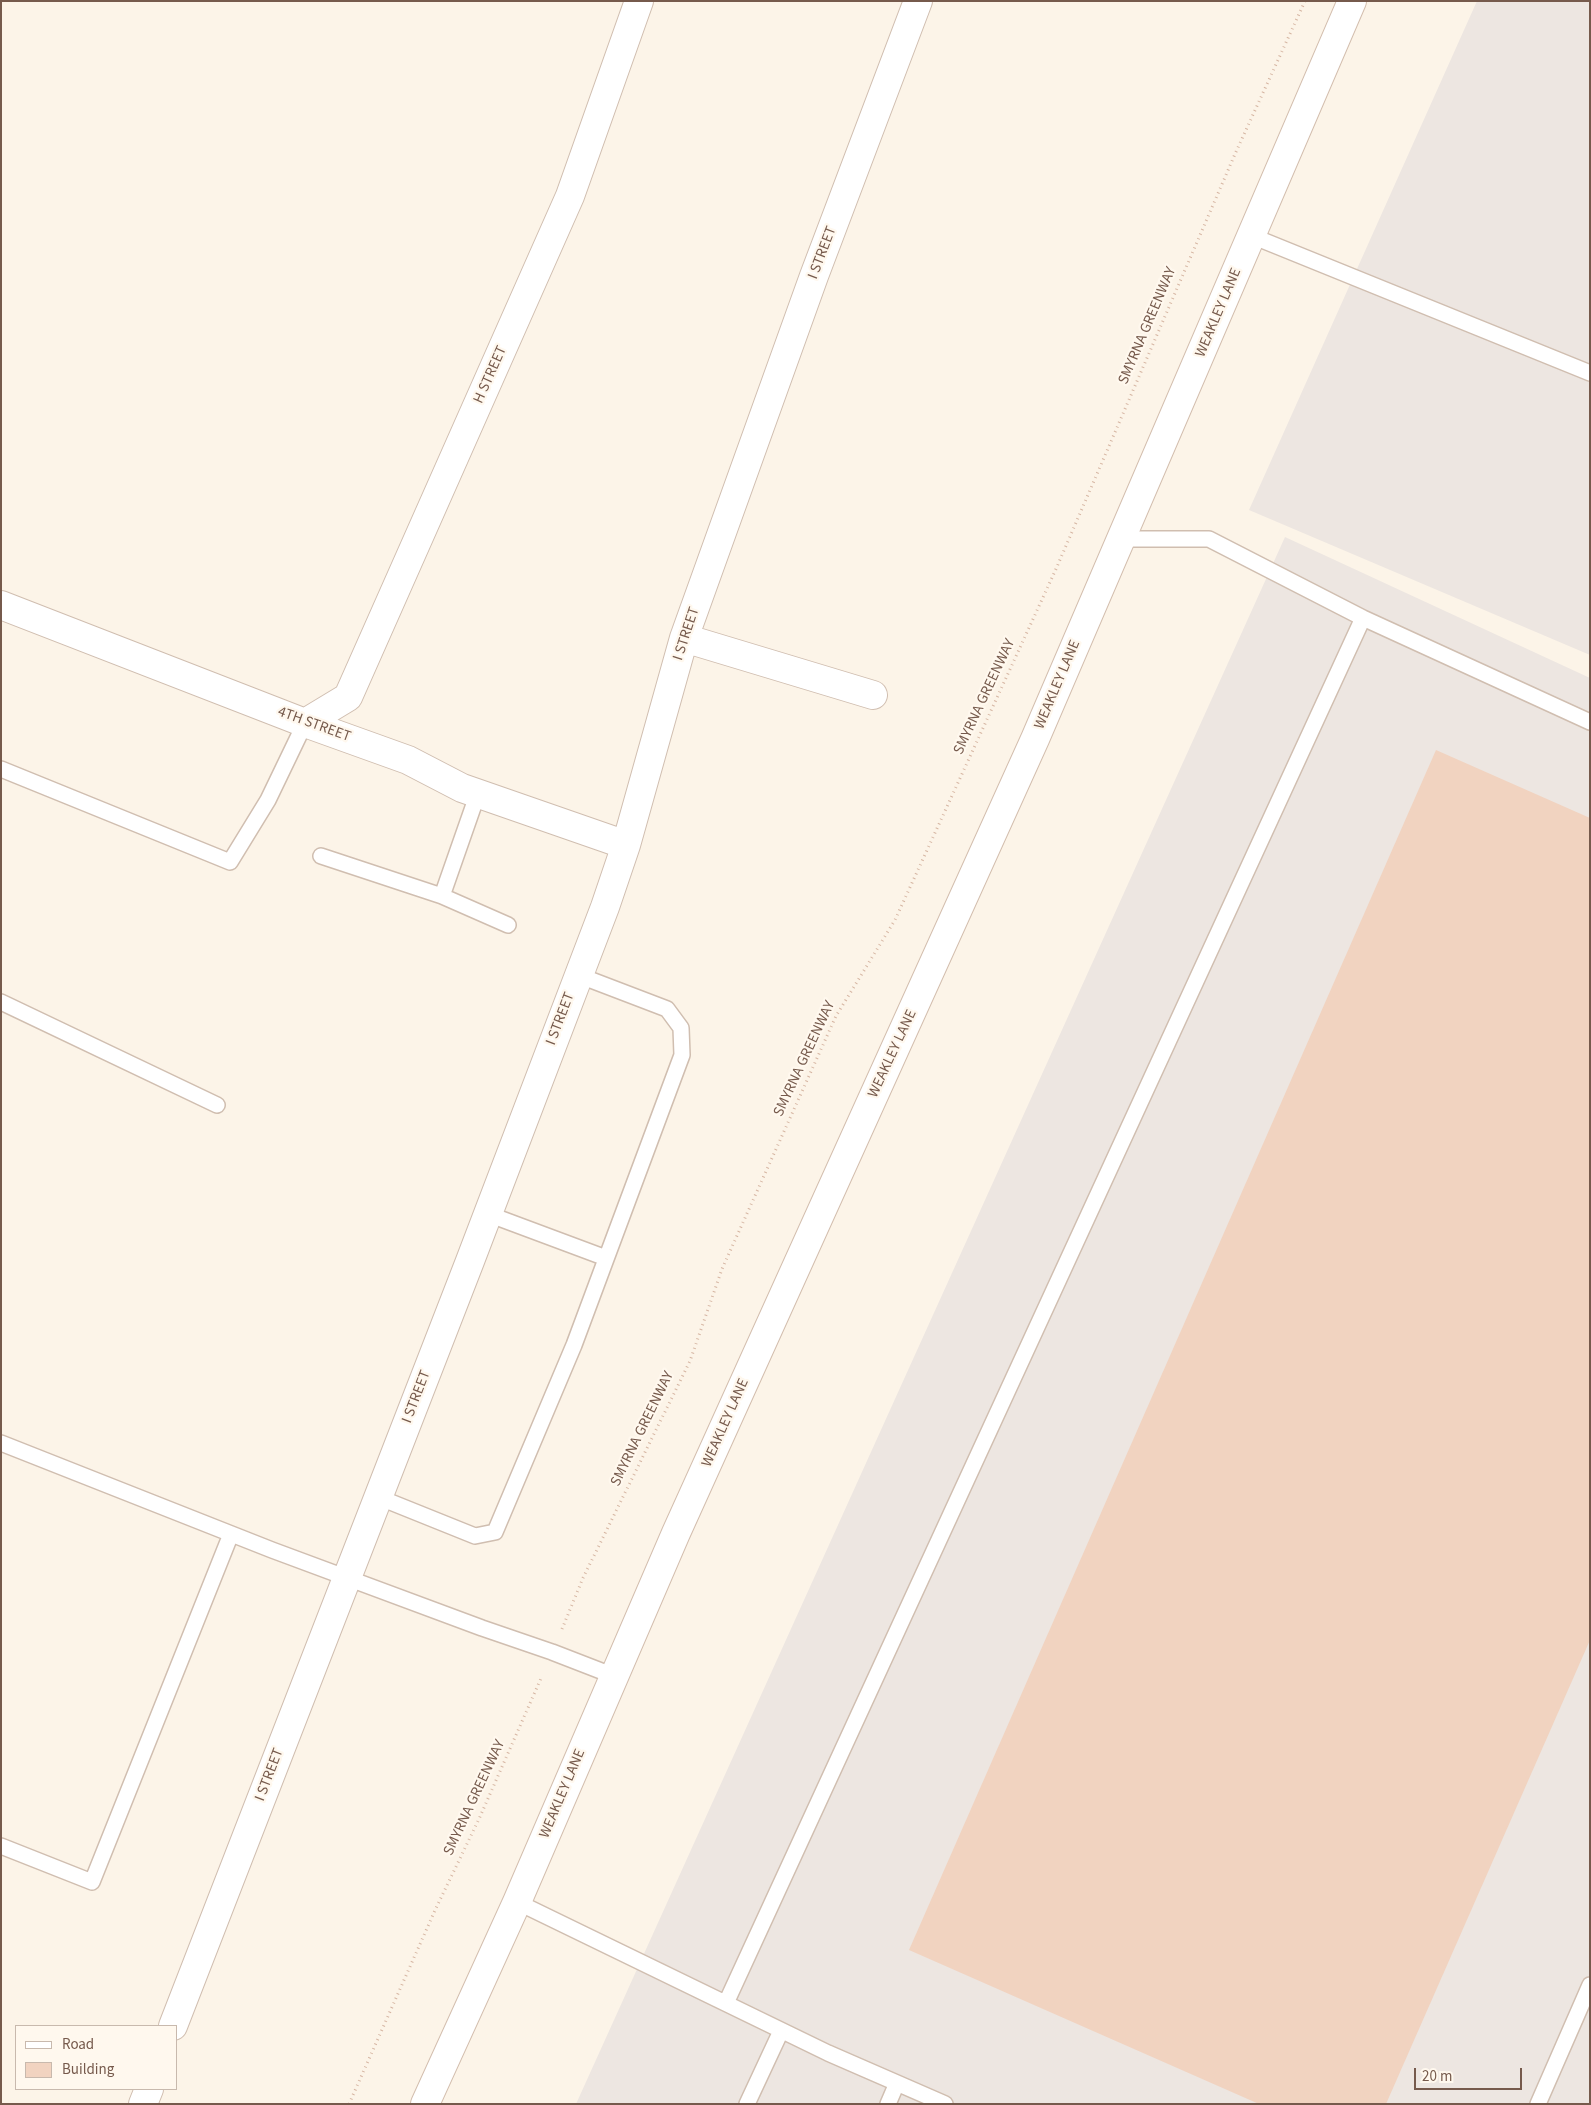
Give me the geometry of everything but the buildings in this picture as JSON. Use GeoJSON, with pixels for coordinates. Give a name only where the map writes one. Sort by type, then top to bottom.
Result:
{"type":"FeatureCollection","features":[{"type":"Feature","properties":{"kind":"street","name":"H STREET"},"geometry":{"type":"LineString","coordinates":[[306,723],[348,697],[570,196],[639,1]]}},
{"type":"Feature","properties":{"kind":"street","name":"I STREET"},"geometry":{"type":"LineString","coordinates":[[173,2025],[605,907],[626,844],[684,638],[817,267],[918,1]]}},
{"type":"Feature","properties":{"kind":"street","name":"WEAKLEY LANE"},"geometry":{"type":"LineString","coordinates":[[425,2104],[517,1902],[676,1533],[1035,739],[1352,1]]}},
{"type":"Feature","properties":{"kind":"street","name":"4TH STREET"},"geometry":{"type":"LineString","coordinates":[[1,606],[408,760],[462,788],[626,844]]}},
{"type":"Feature","properties":{"kind":"street"},"geometry":{"type":"LineString","coordinates":[[684,638],[874,695]]}},
{"type":"Feature","properties":{"kind":"street"},"geometry":{"type":"LineString","coordinates":[[144,2104],[149,2090]]}},
{"type":"Feature","properties":{"kind":"lane"},"geometry":{"type":"LineString","coordinates":[[1252,236],[1590,373]]}},
{"type":"Feature","properties":{"kind":"lane"},"geometry":{"type":"LineString","coordinates":[[1121,539],[1209,539],[1363,618],[1590,722]]}},
{"type":"Feature","properties":{"kind":"lane"},"geometry":{"type":"LineString","coordinates":[[726,2004],[1363,618]]}},
{"type":"Feature","properties":{"kind":"lane"},"geometry":{"type":"LineString","coordinates":[[1,769],[230,862],[268,800],[306,723]]}},
{"type":"Feature","properties":{"kind":"lane"},"geometry":{"type":"LineString","coordinates":[[442,896],[478,793]]}},
{"type":"Feature","properties":{"kind":"lane"},"geometry":{"type":"LineString","coordinates":[[321,856],[442,896],[508,925]]}},
{"type":"Feature","properties":{"kind":"lane"},"geometry":{"type":"LineString","coordinates":[[378,1497],[475,1536],[495,1532],[574,1346],[682,1055],[681,1028],[667,1009],[578,975]]}},
{"type":"Feature","properties":{"kind":"lane"},"geometry":{"type":"LineString","coordinates":[[1,1002],[217,1104]]}},
{"type":"Feature","properties":{"kind":"lane"},"geometry":{"type":"LineString","coordinates":[[488,1214],[606,1258]]}},
{"type":"Feature","properties":{"kind":"lane"},"geometry":{"type":"LineString","coordinates":[[1,1443],[231,1534],[614,1676]]}},
{"type":"Feature","properties":{"kind":"lane"},"geometry":{"type":"LineString","coordinates":[[1,1846],[92,1882],[231,1534]]}},
{"type":"Feature","properties":{"kind":"lane"},"geometry":{"type":"LineString","coordinates":[[517,1902],[781,2030],[946,2104]]}},
{"type":"Feature","properties":{"kind":"lane"},"geometry":{"type":"LineString","coordinates":[[1538,2104],[1590,1984]]}},
{"type":"Feature","properties":{"kind":"lane"},"geometry":{"type":"LineString","coordinates":[[747,2104],[781,2030]]}},
{"type":"Feature","properties":{"kind":"lane"},"geometry":{"type":"LineString","coordinates":[[888,2104],[897,2083]]}},
{"type":"Feature","properties":{"kind":"path","name":"SMYRNA GREENWAY"},"geometry":{"type":"LineString","coordinates":[[349,2104],[436,1908],[479,1819],[583,1578],[690,1361],[722,1269],[836,1016],[895,920],[1056,569],[1235,154],[1305,1]]}},
{"type":"Feature","properties":{"kind":"shaded area"},"geometry":{"type":"Polygon","coordinates":[[[1477,1],[1590,1],[1590,655],[1249,510],[1477,1]]]}},
{"type":"Feature","properties":{"kind":"shaded area"},"geometry":{"type":"Polygon","coordinates":[[[1285,537],[1590,678],[1590,2104],[576,2104],[1285,537]]]}}]}
